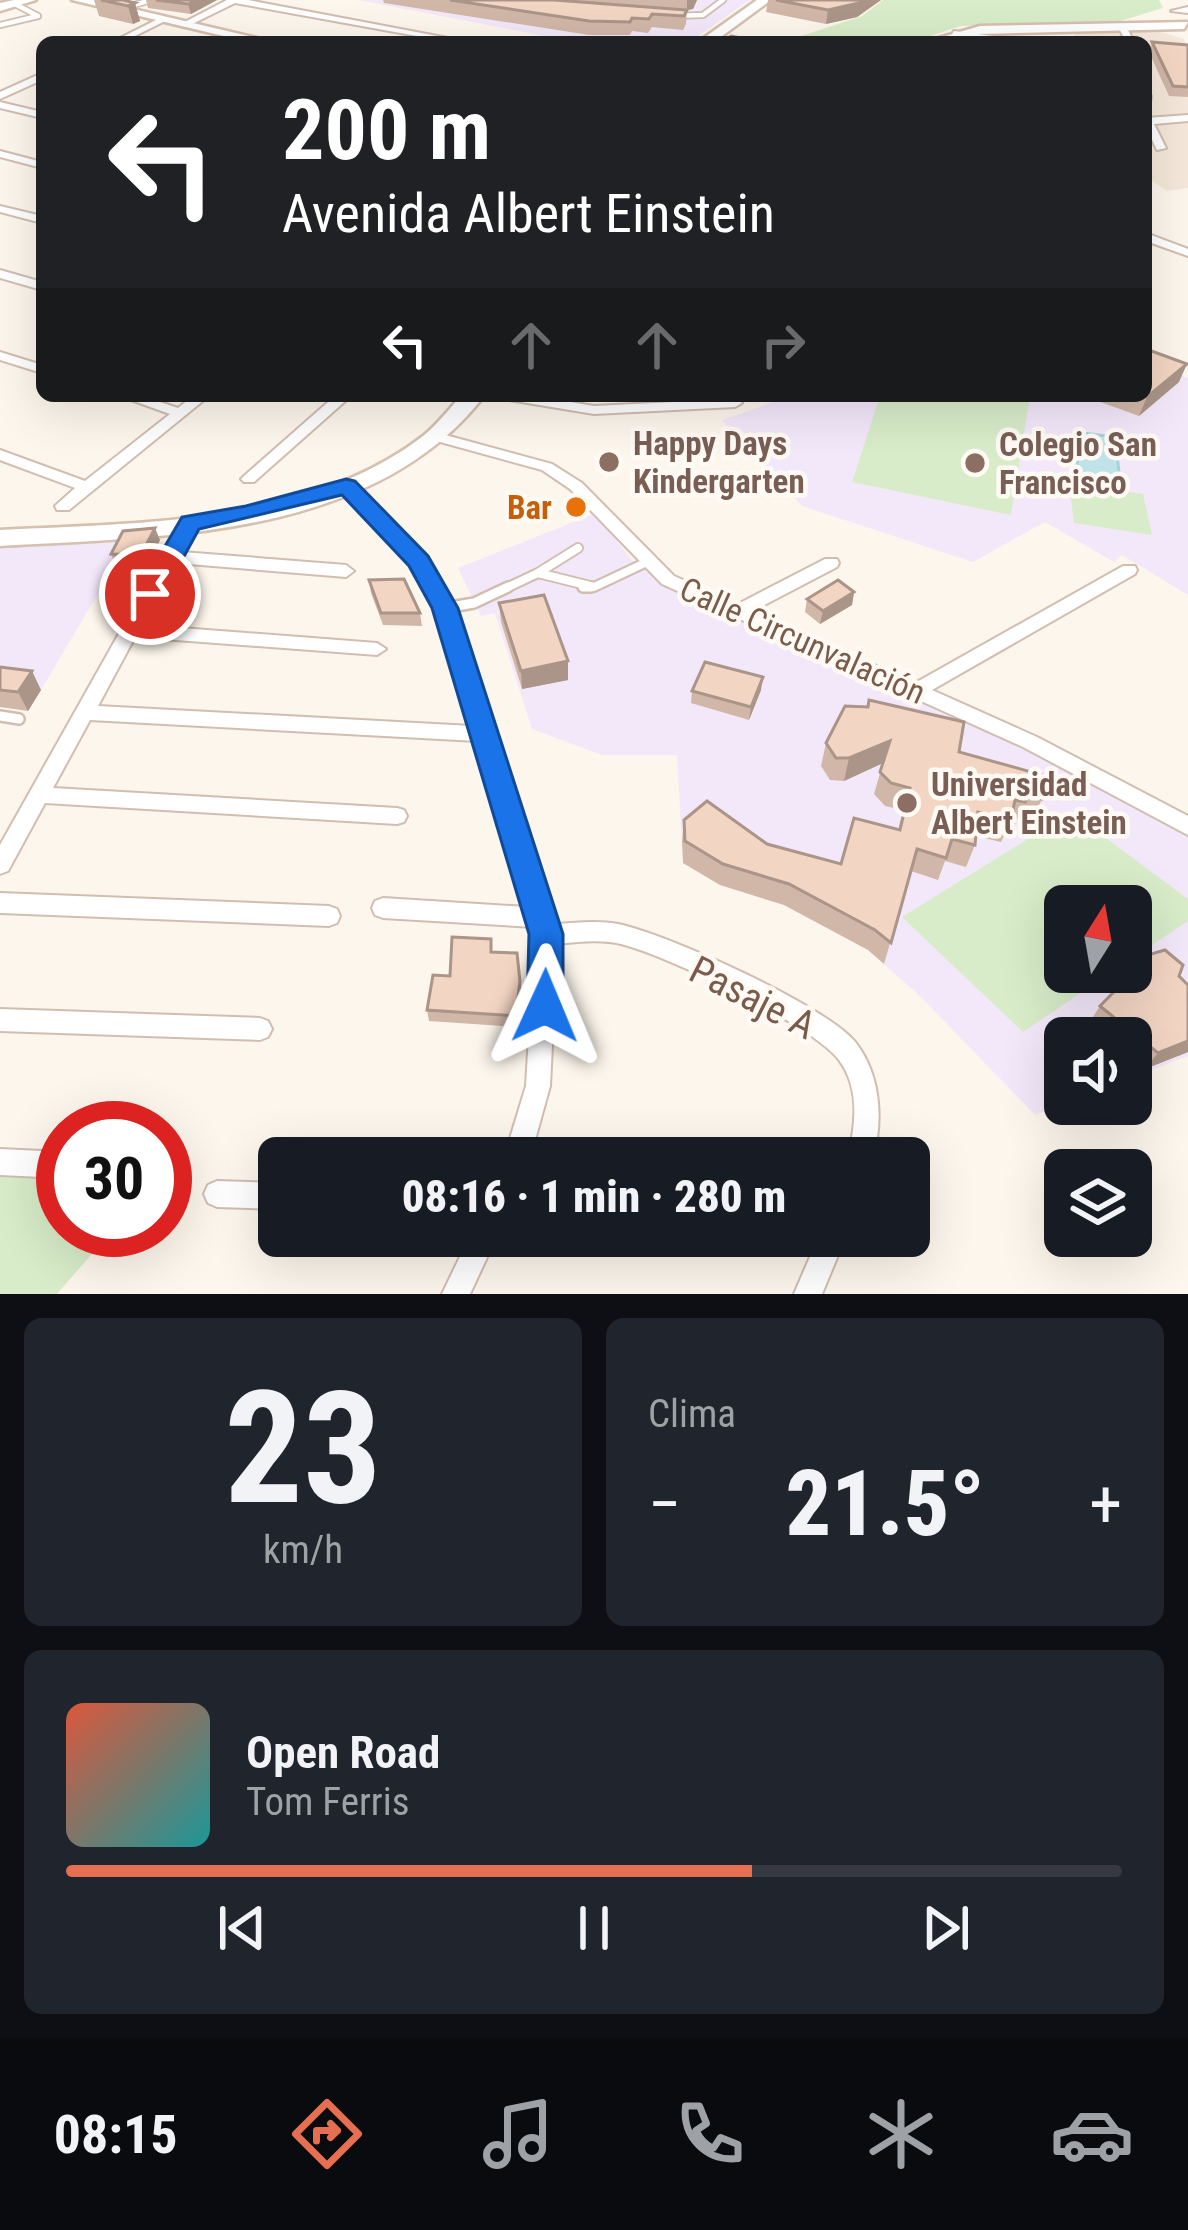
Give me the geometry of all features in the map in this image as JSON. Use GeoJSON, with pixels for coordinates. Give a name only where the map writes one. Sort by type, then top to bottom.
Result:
{"type":"FeatureCollection","features":[{"type":"Feature","properties":{"kind":"street"},"geometry":{"type":"LineString","coordinates":[[78,0],[237,36]]}},
{"type":"Feature","properties":{"kind":"street"},"geometry":{"type":"LineString","coordinates":[[182,25],[234,0],[433,36]]}},
{"type":"Feature","properties":{"kind":"street"},"geometry":{"type":"LineString","coordinates":[[714,36],[765,0]]}},
{"type":"Feature","properties":{"kind":"street"},"geometry":{"type":"LineString","coordinates":[[1126,35],[1156,20],[1180,18]]}},
{"type":"Feature","properties":{"kind":"street"},"geometry":{"type":"LineString","coordinates":[[948,36],[988,29],[1126,35],[1162,31],[1180,18]]}},
{"type":"Feature","properties":{"kind":"street"},"geometry":{"type":"LineString","coordinates":[[129,36],[161,21]]}},
{"type":"Feature","properties":{"kind":"street"},"geometry":{"type":"LineString","coordinates":[[954,34],[970,36]]}},
{"type":"Feature","properties":{"kind":"street"},"geometry":{"type":"LineString","coordinates":[[0,96],[36,79]]}},
{"type":"Feature","properties":{"kind":"street"},"geometry":{"type":"LineString","coordinates":[[0,106],[36,114]]}},
{"type":"Feature","properties":{"kind":"street"},"geometry":{"type":"LineString","coordinates":[[1152,121],[1188,118]]}},
{"type":"Feature","properties":{"kind":"street"},"geometry":{"type":"LineString","coordinates":[[1152,129],[1161,148]]}},
{"type":"Feature","properties":{"kind":"street"},"geometry":{"type":"LineString","coordinates":[[0,154],[36,163]]}},
{"type":"Feature","properties":{"kind":"street"},"geometry":{"type":"LineString","coordinates":[[0,209],[36,218]]}},
{"type":"Feature","properties":{"kind":"street"},"geometry":{"type":"LineString","coordinates":[[1152,239],[1187,253]]}},
{"type":"Feature","properties":{"kind":"street"},"geometry":{"type":"LineString","coordinates":[[0,274],[36,284]]}},
{"type":"Feature","properties":{"kind":"street"},"geometry":{"type":"LineString","coordinates":[[0,356],[36,367]]}},
{"type":"Feature","properties":{"kind":"street"},"geometry":{"type":"LineString","coordinates":[[146,402],[181,413]]}},
{"type":"Feature","properties":{"kind":"street"},"geometry":{"type":"LineString","coordinates":[[63,506],[195,402]]}},
{"type":"Feature","properties":{"kind":"street"},"geometry":{"type":"LineString","coordinates":[[249,479],[337,402]]}},
{"type":"Feature","properties":{"kind":"street"},"geometry":{"type":"LineString","coordinates":[[0,538],[246,514],[346,486],[394,466],[438,437],[467,402]]}},
{"type":"Feature","properties":{"kind":"street"},"geometry":{"type":"LineString","coordinates":[[545,402],[594,410],[735,403]]}},
{"type":"Feature","properties":{"kind":"street","name":"Calle Circunvalación"},"geometry":{"type":"LineString","coordinates":[[438,437],[548,467],[576,487],[668,580],[1030,742],[1188,826]]}},
{"type":"Feature","properties":{"kind":"street"},"geometry":{"type":"LineString","coordinates":[[0,455],[86,487]]}},
{"type":"Feature","properties":{"kind":"street"},"geometry":{"type":"LineString","coordinates":[[346,486],[429,572],[445,608],[544,926],[538,1087],[523,1137]]}},
{"type":"Feature","properties":{"kind":"street"},"geometry":{"type":"LineString","coordinates":[[0,865],[190,522]]}},
{"type":"Feature","properties":{"kind":"street"},"geometry":{"type":"LineString","coordinates":[[170,557],[346,571]]}},
{"type":"Feature","properties":{"kind":"street"},"geometry":{"type":"LineString","coordinates":[[737,612],[831,563]]}},
{"type":"Feature","properties":{"kind":"street"},"geometry":{"type":"LineString","coordinates":[[915,691],[1129,569]]}},
{"type":"Feature","properties":{"kind":"street"},"geometry":{"type":"LineString","coordinates":[[130,630],[377,650]]}},
{"type":"Feature","properties":{"kind":"street"},"geometry":{"type":"LineString","coordinates":[[84,712],[482,734]]}},
{"type":"Feature","properties":{"kind":"street"},"geometry":{"type":"LineString","coordinates":[[39,795],[397,816]]}},
{"type":"Feature","properties":{"kind":"street"},"geometry":{"type":"LineString","coordinates":[[0,903],[329,916]]}},
{"type":"Feature","properties":{"kind":"street","name":"Pasaje A"},"geometry":{"type":"LineString","coordinates":[[383,908],[620,934],[769,996],[847,1048],[866,1096],[867,1137]]}},
{"type":"Feature","properties":{"kind":"street"},"geometry":{"type":"LineString","coordinates":[[0,1020],[260,1029]]}},
{"type":"Feature","properties":{"kind":"street"},"geometry":{"type":"LineString","coordinates":[[0,1162],[36,1164]]}},
{"type":"Feature","properties":{"kind":"street"},"geometry":{"type":"LineString","coordinates":[[217,1194],[258,1195]]}},
{"type":"Feature","properties":{"kind":"street"},"geometry":{"type":"LineString","coordinates":[[457,1294],[474,1257]]}},
{"type":"Feature","properties":{"kind":"street"},"geometry":{"type":"LineString","coordinates":[[808,1294],[824,1257]]}},
{"type":"Feature","properties":{"kind":"lane"},"geometry":{"type":"LineString","coordinates":[[113,11],[151,0]]}},
{"type":"Feature","properties":{"kind":"lane"},"geometry":{"type":"LineString","coordinates":[[662,15],[698,16],[723,0]]}},
{"type":"Feature","properties":{"kind":"lane"},"geometry":{"type":"LineString","coordinates":[[0,25],[38,16],[15,4]]}},
{"type":"Feature","properties":{"kind":"lane"},"geometry":{"type":"LineString","coordinates":[[445,608],[474,603],[578,548]]}},
{"type":"Feature","properties":{"kind":"lane"},"geometry":{"type":"LineString","coordinates":[[538,573],[583,591],[600,588],[647,562]]}},
{"type":"Feature","properties":{"kind":"lane"},"geometry":{"type":"LineString","coordinates":[[0,716],[19,719]]}},
{"type":"Feature","properties":{"kind":"shaded area"},"geometry":{"type":"Polygon","coordinates":[[[358,0],[750,0],[698,36],[545,36],[358,0]]]}},
{"type":"Feature","properties":{"kind":"shaded area"},"geometry":{"type":"Polygon","coordinates":[[[1151,29],[1184,39],[1188,50],[1188,188],[1167,191],[1152,181],[1152,36],[1075,36],[1074,31],[1151,29]]]}},
{"type":"Feature","properties":{"kind":"shaded area","name":"Colegio San Francisco"},"geometry":{"type":"Polygon","coordinates":[[[1152,364],[1188,378],[1188,595],[1122,555],[1114,562],[1045,522],[973,562],[802,506],[722,420],[774,402],[1152,402],[1152,364]]]}},
{"type":"Feature","properties":{"kind":"shaded area","name":"Universidad Albert Einstein"},"geometry":{"type":"Polygon","coordinates":[[[596,513],[630,558],[660,582],[1080,773],[1188,833],[1188,1056],[1152,1070],[1152,1017],[1044,1017],[1044,1111],[1035,1115],[921,997],[868,950],[784,905],[720,885],[683,863],[677,755],[602,755],[532,729],[495,613],[481,616],[458,568],[596,513]]]}},
{"type":"Feature","properties":{"kind":"shaded area"},"geometry":{"type":"Polygon","coordinates":[[[131,538],[41,690],[0,685],[0,544],[131,538]]]}},
{"type":"Feature","properties":{"kind":"green space"},"geometry":{"type":"Polygon","coordinates":[[[883,0],[1159,0],[1163,8],[1120,21],[960,26],[931,36],[801,36],[862,16],[883,0]]]}},
{"type":"Feature","properties":{"kind":"green space"},"geometry":{"type":"Polygon","coordinates":[[[878,402],[1029,402],[1011,515],[852,482],[878,402]]]}},
{"type":"Feature","properties":{"kind":"green space"},"geometry":{"type":"Polygon","coordinates":[[[1069,484],[1143,494],[1152,535],[1074,523],[1069,484]]]}},
{"type":"Feature","properties":{"kind":"green space"},"geometry":{"type":"Polygon","coordinates":[[[1071,812],[1188,899],[1188,921],[1152,945],[1152,885],[1044,885],[1044,993],[1081,993],[1023,1032],[902,917],[1071,812]]]}},
{"type":"Feature","properties":{"kind":"green space"},"geometry":{"type":"Polygon","coordinates":[[[0,1170],[36,1172],[36,1257],[89,1257],[57,1294],[0,1294],[0,1170]]]}},
{"type":"Feature","properties":{"kind":"water"},"geometry":{"type":"Polygon","coordinates":[[[1075,432],[1115,437],[1120,481],[1078,475],[1075,432]]]}},
{"type":"Feature","properties":{"kind":"building"},"geometry":{"type":"Polygon","coordinates":[[[101,0],[123,0],[135,3],[128,6],[101,0]]]}},
{"type":"Feature","properties":{"kind":"building"},"geometry":{"type":"Polygon","coordinates":[[[450,0],[554,0],[687,10],[684,16],[652,14],[649,19],[632,18],[630,22],[589,21],[450,0]]]}},
{"type":"Feature","properties":{"kind":"building"},"geometry":{"type":"Polygon","coordinates":[[[776,0],[864,0],[828,10],[776,0]]]}},
{"type":"Feature","properties":{"kind":"building"},"geometry":{"type":"Polygon","coordinates":[[[1152,42],[1188,45],[1188,87],[1173,86],[1152,42]]]}},
{"type":"Feature","properties":{"kind":"building"},"geometry":{"type":"Polygon","coordinates":[[[1152,351],[1187,364],[1152,393],[1152,351]]]}},
{"type":"Feature","properties":{"kind":"building"},"geometry":{"type":"Polygon","coordinates":[[[155,528],[141,555],[111,554],[123,531],[155,528]]]}},
{"type":"Feature","properties":{"kind":"building"},"geometry":{"type":"Polygon","coordinates":[[[404,579],[420,613],[381,613],[369,580],[404,579]]]}},
{"type":"Feature","properties":{"kind":"building"},"geometry":{"type":"Polygon","coordinates":[[[838,580],[854,592],[823,611],[807,599],[838,580]]]}},
{"type":"Feature","properties":{"kind":"building"},"geometry":{"type":"Polygon","coordinates":[[[544,595],[568,661],[521,671],[499,603],[544,595]]]}},
{"type":"Feature","properties":{"kind":"building"},"geometry":{"type":"Polygon","coordinates":[[[705,662],[763,677],[751,707],[692,691],[705,662]]]}},
{"type":"Feature","properties":{"kind":"building"},"geometry":{"type":"Polygon","coordinates":[[[0,667],[32,671],[18,692],[0,690],[0,667]]]}},
{"type":"Feature","properties":{"kind":"building"},"geometry":{"type":"Polygon","coordinates":[[[869,700],[964,722],[959,752],[1046,776],[1042,799],[1026,795],[1025,802],[1015,800],[1011,820],[978,812],[975,845],[952,839],[946,858],[917,849],[891,943],[789,884],[723,864],[685,841],[684,820],[707,801],[767,844],[841,864],[854,818],[900,830],[910,788],[891,783],[880,772],[890,741],[849,758],[836,758],[826,743],[845,706],[868,707],[869,700]]]}},
{"type":"Feature","properties":{"kind":"building"},"geometry":{"type":"Polygon","coordinates":[[[452,937],[491,939],[491,952],[517,953],[516,1016],[427,1010],[433,975],[450,976],[452,937]]]}},
{"type":"Feature","properties":{"kind":"building"},"geometry":{"type":"Polygon","coordinates":[[[1165,950],[1183,965],[1179,976],[1188,985],[1188,1041],[1158,1053],[1152,1048],[1152,1017],[1114,1017],[1100,1006],[1113,993],[1152,993],[1152,954],[1165,950]]]}},
{"type":"Feature","properties":{"kind":"place","name":"Happy Days Kindergarten"},"geometry":{"type":"Point","coordinates":[609,462]}},
{"type":"Feature","properties":{"kind":"place","name":"Colegio San Francisco"},"geometry":{"type":"Point","coordinates":[975,463]}},
{"type":"Feature","properties":{"kind":"place","name":"Bar"},"geometry":{"type":"Point","coordinates":[576,507]}},
{"type":"Feature","properties":{"kind":"place","name":"Universidad Albert Einstein"},"geometry":{"type":"Point","coordinates":[907,803]}},
{"type":"Feature","properties":{"kind":"route"},"geometry":{"type":"LineString","coordinates":[[150,594],[190,522],[246,514],[346,486],[429,572],[445,608],[546,934],[545,1006]]}}]}
